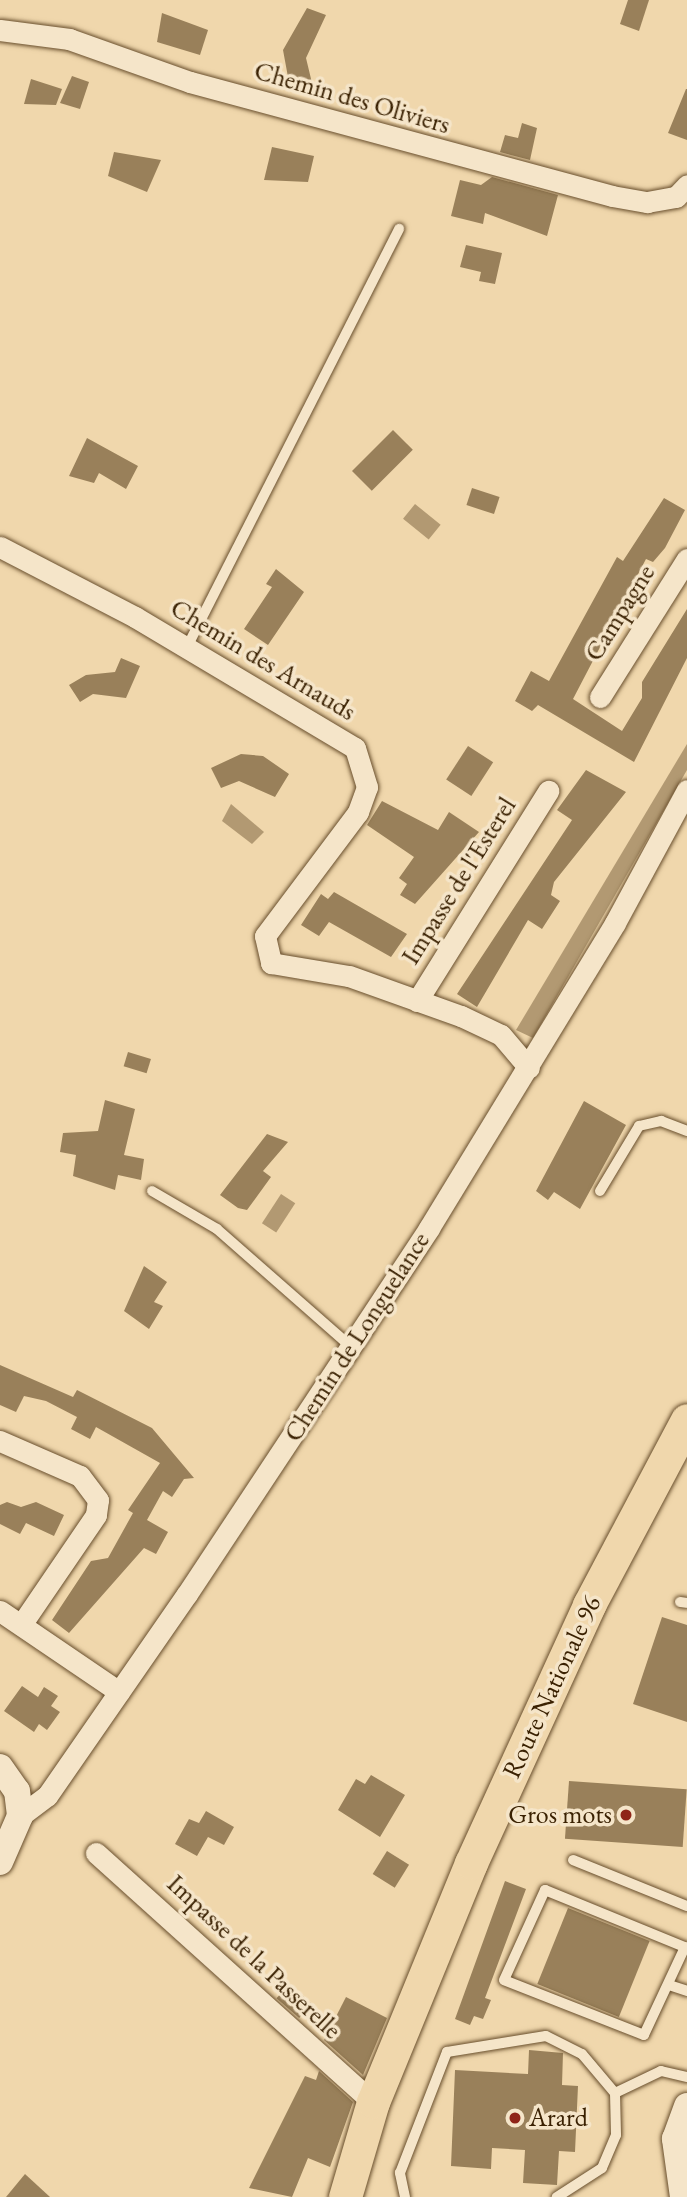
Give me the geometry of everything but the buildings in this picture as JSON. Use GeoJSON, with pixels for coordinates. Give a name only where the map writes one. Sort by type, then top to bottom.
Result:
{"type":"FeatureCollection","features":[{"type":"Feature","properties":{"kind":"main road","name":"Route Nationale 96"},"geometry":{"type":"LineString","coordinates":[[345,2197],[373,2102],[551,1687],[678,1455],[687,1420]]}},
{"type":"Feature","properties":{"kind":"street","name":"Chemin des Oliviers"},"geometry":{"type":"LineString","coordinates":[[0,30],[69,39],[190,82],[612,196],[647,202],[676,197],[687,185]]}},
{"type":"Feature","properties":{"kind":"street","name":"Chemin des Arnauds"},"geometry":{"type":"LineString","coordinates":[[0,547],[187,647],[355,748],[365,766],[367,787],[358,812],[265,936],[271,963],[349,976],[501,1035],[529,1068]]}},
{"type":"Feature","properties":{"kind":"street","name":"Campagne"},"geometry":{"type":"LineString","coordinates":[[600,696],[687,559]]}},
{"type":"Feature","properties":{"kind":"street","name":"Chemin de Longuelance"},"geometry":{"type":"LineString","coordinates":[[20,1816],[47,1797],[350,1346],[529,1068],[687,790]]}},
{"type":"Feature","properties":{"kind":"street","name":"Impasse de l'Esterel"},"geometry":{"type":"LineString","coordinates":[[417,1001],[548,791]]}},
{"type":"Feature","properties":{"kind":"street"},"geometry":{"type":"LineString","coordinates":[[0,1441],[80,1476],[98,1500],[96,1515],[21,1625]]}},
{"type":"Feature","properties":{"kind":"street"},"geometry":{"type":"LineString","coordinates":[[0,1611],[119,1692]]}},
{"type":"Feature","properties":{"kind":"street"},"geometry":{"type":"LineString","coordinates":[[0,1767],[17,1791],[20,1816],[0,1863]]}},
{"type":"Feature","properties":{"kind":"street","name":"Impasse de la Passerelle"},"geometry":{"type":"LineString","coordinates":[[96,1853],[373,2102]]}},
{"type":"Feature","properties":{"kind":"street"},"geometry":{"type":"LineString","coordinates":[[683,2197],[675,2139],[687,2106]]}},
{"type":"Feature","properties":{"kind":"lane"},"geometry":{"type":"LineString","coordinates":[[187,647],[399,229]]}},
{"type":"Feature","properties":{"kind":"lane"},"geometry":{"type":"LineString","coordinates":[[600,1191],[639,1126],[661,1121],[687,1131]]}},
{"type":"Feature","properties":{"kind":"lane"},"geometry":{"type":"LineString","coordinates":[[152,1191],[216,1229],[350,1346]]}},
{"type":"Feature","properties":{"kind":"lane"},"geometry":{"type":"LineString","coordinates":[[573,1860],[687,1906]]}},
{"type":"Feature","properties":{"kind":"lane"},"geometry":{"type":"LineString","coordinates":[[545,1890],[685,1947],[669,1985],[644,2035],[504,1980],[545,1890]]}},
{"type":"Feature","properties":{"kind":"lane"},"geometry":{"type":"LineString","coordinates":[[669,1985],[687,1991]]}},
{"type":"Feature","properties":{"kind":"lane"},"geometry":{"type":"LineString","coordinates":[[405,2197],[400,2173],[447,2052],[546,2036],[582,2054],[615,2093],[616,2135],[602,2168],[557,2197]]}},
{"type":"Feature","properties":{"kind":"lane"},"geometry":{"type":"LineString","coordinates":[[615,2093],[661,2071],[687,2077]]}},
{"type":"Feature","properties":{"kind":"shaded area"},"geometry":{"type":"Polygon","coordinates":[[[415,504],[441,525],[429,540],[403,519],[415,504]]]}},
{"type":"Feature","properties":{"kind":"shaded area"},"geometry":{"type":"Polygon","coordinates":[[[687,744],[687,770],[533,1038],[516,1030],[687,744]]]}},
{"type":"Feature","properties":{"kind":"shaded area"},"geometry":{"type":"Polygon","coordinates":[[[231,804],[264,832],[252,844],[222,821],[231,804]]]}},
{"type":"Feature","properties":{"kind":"shaded area"},"geometry":{"type":"Polygon","coordinates":[[[281,1194],[295,1203],[276,1233],[262,1223],[281,1194]]]}},
{"type":"Feature","properties":{"kind":"place","name":"Gros mots"},"geometry":{"type":"Point","coordinates":[626,1815]}},
{"type":"Feature","properties":{"kind":"place","name":"Arard"},"geometry":{"type":"Point","coordinates":[515,2118]}}]}
